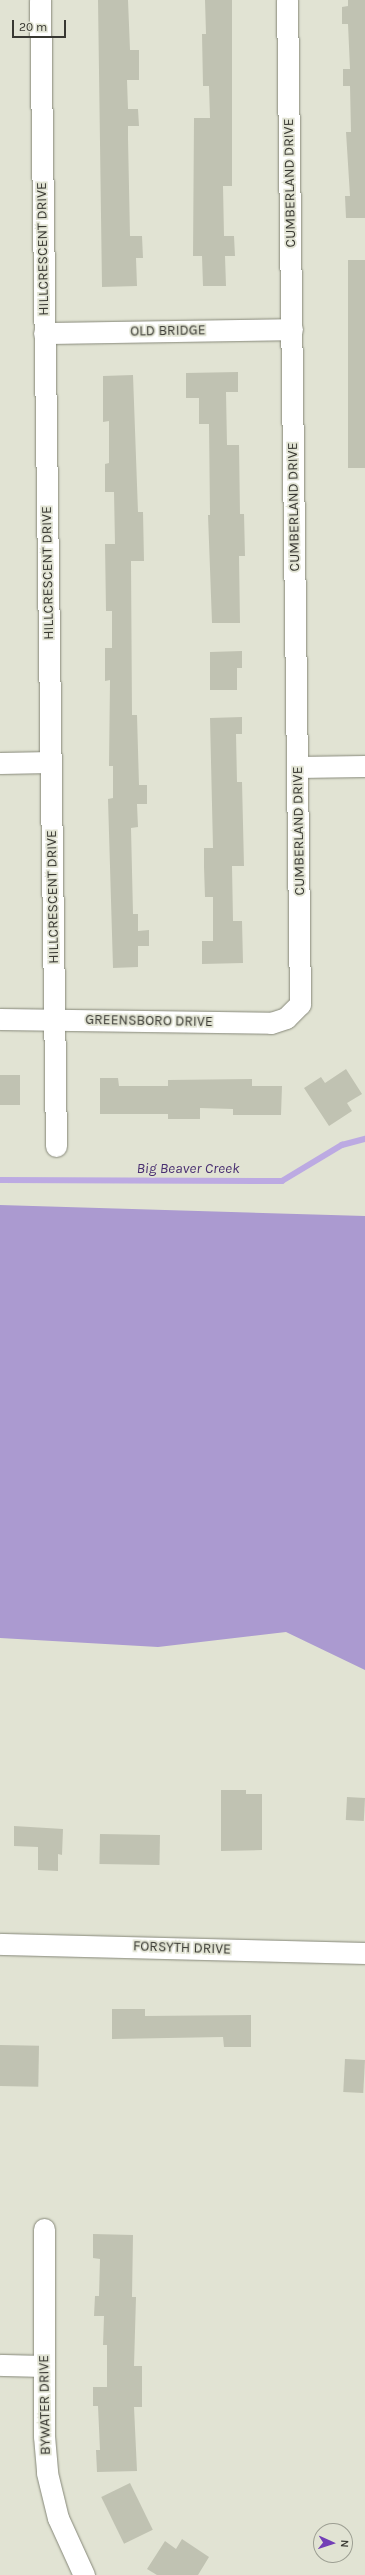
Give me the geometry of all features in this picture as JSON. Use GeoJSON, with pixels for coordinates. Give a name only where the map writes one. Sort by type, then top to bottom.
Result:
{"type":"FeatureCollection","features":[{"type":"Feature","properties":{"kind":"street","name":"HILLCRESCENT DRIVE"},"geometry":{"type":"LineString","coordinates":[[40,0],[56,1146]]}},
{"type":"Feature","properties":{"kind":"street","name":"CUMBERLAND DRIVE"},"geometry":{"type":"LineString","coordinates":[[287,0],[301,995],[295,1012]]}},
{"type":"Feature","properties":{"kind":"street","name":"OLD BRIDGE"},"geometry":{"type":"LineString","coordinates":[[44,333],[292,329]]}},
{"type":"Feature","properties":{"kind":"street"},"geometry":{"type":"LineString","coordinates":[[0,764],[51,762]]}},
{"type":"Feature","properties":{"kind":"street"},"geometry":{"type":"LineString","coordinates":[[298,767],[365,766]]}},
{"type":"Feature","properties":{"kind":"street","name":"GREENSBORO DRIVE"},"geometry":{"type":"LineString","coordinates":[[0,1019],[271,1023],[286,1018],[295,1012]]}},
{"type":"Feature","properties":{"kind":"street","name":"FORSYTH DRIVE"},"geometry":{"type":"LineString","coordinates":[[0,1944],[365,1953]]}},
{"type":"Feature","properties":{"kind":"street","name":"BYWATER DRIVE"},"geometry":{"type":"LineString","coordinates":[[44,2229],[44,2366],[47,2473],[58,2518],[84,2575]]}},
{"type":"Feature","properties":{"kind":"street"},"geometry":{"type":"LineString","coordinates":[[0,2365],[44,2366]]}},
{"type":"Feature","properties":{"kind":"shaded area"},"geometry":{"type":"Polygon","coordinates":[[[0,1205],[365,1216],[365,1670],[286,1632],[158,1647],[0,1638],[0,1205]]]}},
{"type":"Feature","properties":{"kind":"building"},"geometry":{"type":"Polygon","coordinates":[[[98,0],[128,0],[130,50],[139,50],[139,80],[127,80],[128,109],[138,109],[139,126],[128,126],[130,236],[142,236],[143,258],[136,258],[137,286],[102,287],[98,0]]]}},
{"type":"Feature","properties":{"kind":"building"},"geometry":{"type":"Polygon","coordinates":[[[205,0],[232,0],[232,186],[223,186],[224,236],[234,236],[235,256],[225,256],[226,286],[203,286],[202,256],[193,256],[194,118],[210,118],[209,86],[203,86],[202,34],[206,34],[205,0]]]}},
{"type":"Feature","properties":{"kind":"building"},"geometry":{"type":"Polygon","coordinates":[[[348,0],[365,0],[365,218],[346,218],[345,196],[350,196],[346,132],[351,132],[350,86],[343,86],[343,69],[350,69],[348,24],[342,24],[342,7],[348,6],[348,0]]]}},
{"type":"Feature","properties":{"kind":"building"},"geometry":{"type":"Polygon","coordinates":[[[348,260],[365,260],[365,468],[348,468],[348,260]]]}},
{"type":"Feature","properties":{"kind":"building"},"geometry":{"type":"Polygon","coordinates":[[[238,372],[238,392],[226,392],[227,445],[239,445],[240,514],[244,514],[245,556],[239,556],[240,623],[212,623],[208,515],[210,515],[209,424],[199,424],[199,398],[186,398],[186,373],[238,372]]]}},
{"type":"Feature","properties":{"kind":"building"},"geometry":{"type":"Polygon","coordinates":[[[133,375],[138,512],[143,512],[144,561],[131,561],[132,715],[137,715],[139,785],[147,785],[147,804],[137,804],[138,827],[131,828],[133,914],[138,914],[138,931],[149,930],[149,946],[138,946],[138,967],[113,968],[108,799],[113,798],[113,766],[109,766],[110,680],[105,681],[105,648],[112,648],[112,611],[106,611],[105,544],[115,544],[114,492],[105,492],[105,464],[109,463],[109,421],[103,422],[103,376],[133,375]]]}},
{"type":"Feature","properties":{"kind":"building"},"geometry":{"type":"Polygon","coordinates":[[[242,651],[242,668],[237,668],[237,690],[210,690],[210,652],[242,651]]]}},
{"type":"Feature","properties":{"kind":"building"},"geometry":{"type":"Polygon","coordinates":[[[242,717],[242,734],[236,734],[237,782],[242,782],[244,866],[232,866],[233,921],[242,921],[243,963],[202,964],[202,941],[213,941],[213,897],[205,897],[204,867],[204,848],[213,848],[210,718],[242,717]]]}},
{"type":"Feature","properties":{"kind":"building"},"geometry":{"type":"Polygon","coordinates":[[[346,1069],[362,1094],[347,1103],[352,1111],[329,1126],[304,1088],[321,1077],[325,1083],[346,1069]]]}},
{"type":"Feature","properties":{"kind":"building"},"geometry":{"type":"Polygon","coordinates":[[[0,1075],[20,1075],[20,1105],[0,1105],[0,1075]]]}},
{"type":"Feature","properties":{"kind":"building"},"geometry":{"type":"Polygon","coordinates":[[[100,1078],[118,1078],[119,1086],[168,1086],[168,1080],[252,1079],[252,1086],[282,1086],[281,1115],[233,1115],[233,1109],[200,1108],[200,1119],[168,1119],[168,1114],[100,1114],[100,1078]]]}},
{"type":"Feature","properties":{"kind":"building"},"geometry":{"type":"Polygon","coordinates":[[[221,1790],[246,1790],[246,1794],[262,1794],[262,1850],[221,1851],[221,1790]]]}},
{"type":"Feature","properties":{"kind":"building"},"geometry":{"type":"Polygon","coordinates":[[[347,1797],[365,1798],[364,1821],[346,1820],[347,1797]]]}},
{"type":"Feature","properties":{"kind":"building"},"geometry":{"type":"Polygon","coordinates":[[[14,1826],[63,1829],[62,1855],[58,1854],[58,1871],[38,1870],[38,1847],[14,1846],[14,1826]]]}},
{"type":"Feature","properties":{"kind":"building"},"geometry":{"type":"Polygon","coordinates":[[[100,1834],[160,1835],[159,1865],[99,1864],[100,1834]]]}},
{"type":"Feature","properties":{"kind":"building"},"geometry":{"type":"Polygon","coordinates":[[[112,2009],[145,2009],[145,2016],[251,2015],[251,2047],[224,2047],[223,2037],[112,2039],[112,2009]]]}},
{"type":"Feature","properties":{"kind":"building"},"geometry":{"type":"Polygon","coordinates":[[[0,2045],[39,2046],[38,2087],[0,2086],[0,2045]]]}},
{"type":"Feature","properties":{"kind":"building"},"geometry":{"type":"Polygon","coordinates":[[[345,2059],[365,2060],[363,2093],[343,2092],[345,2059]]]}},
{"type":"Feature","properties":{"kind":"building"},"geometry":{"type":"Polygon","coordinates":[[[93,2234],[133,2235],[132,2297],[136,2297],[134,2366],[142,2366],[142,2407],[134,2407],[137,2471],[97,2472],[96,2450],[100,2450],[98,2406],[93,2406],[93,2387],[107,2387],[107,2345],[103,2345],[104,2316],[94,2316],[95,2296],[99,2296],[100,2259],[93,2258],[93,2234]]]}},
{"type":"Feature","properties":{"kind":"building"},"geometry":{"type":"Polygon","coordinates":[[[130,2483],[153,2530],[124,2544],[101,2497],[130,2483]]]}},
{"type":"Feature","properties":{"kind":"building"},"geometry":{"type":"Polygon","coordinates":[[[182,2539],[209,2557],[198,2575],[157,2575],[147,2569],[165,2541],[176,2549],[182,2539]]]}},
{"type":"Feature","properties":{"kind":"waterway","name":"Big Beaver Creek"},"geometry":{"type":"LineString","coordinates":[[0,1180],[282,1181],[342,1145],[365,1139]]}}]}
